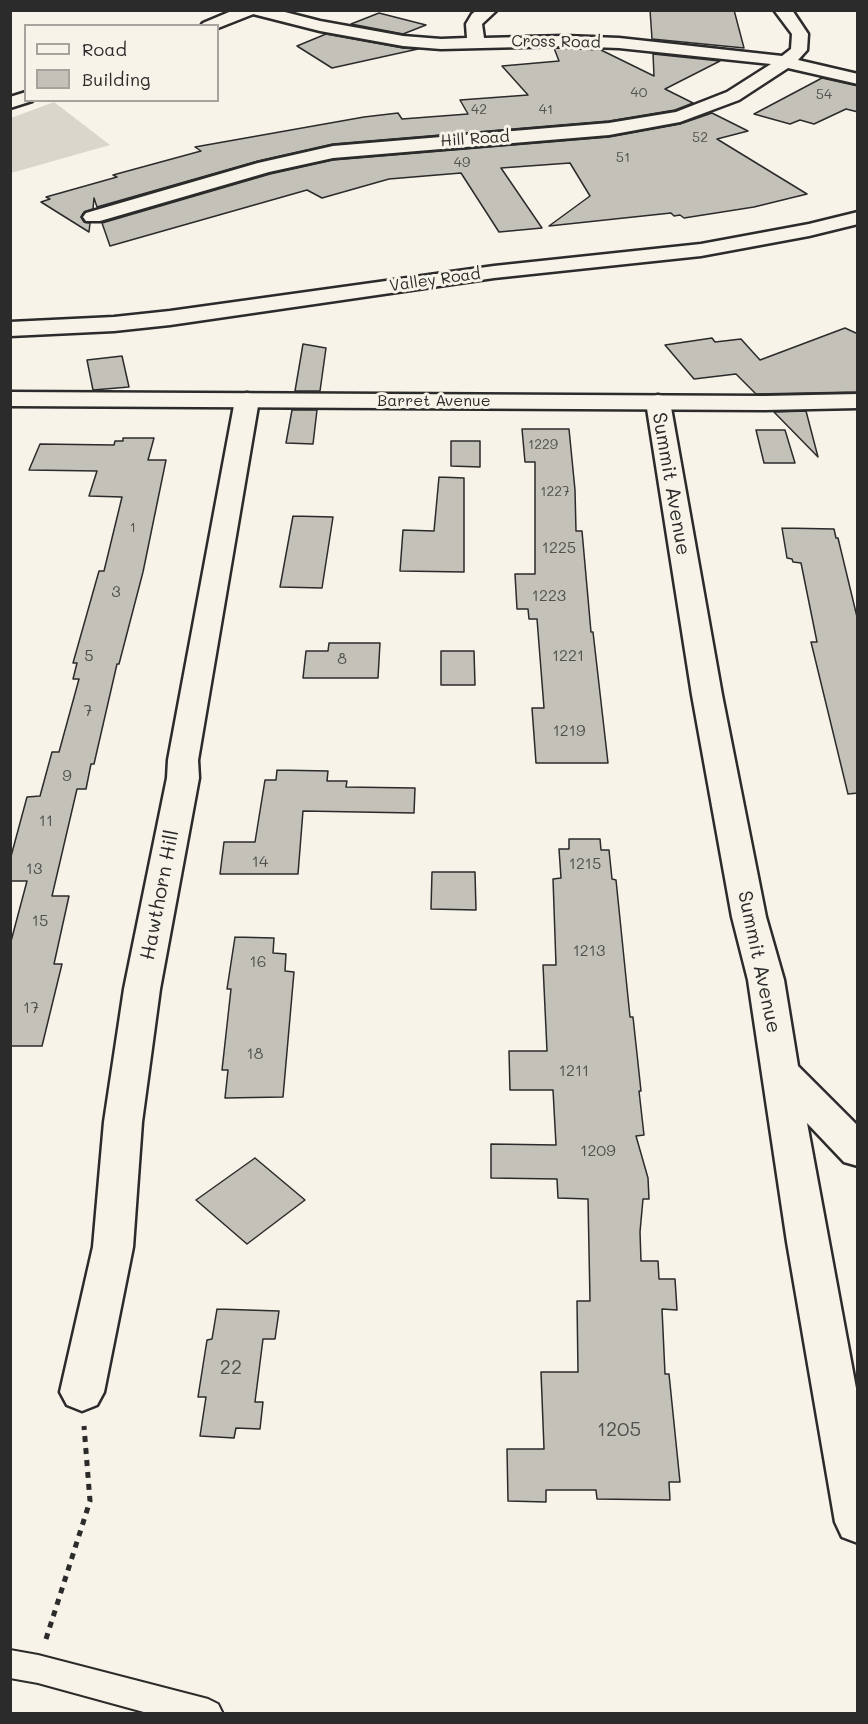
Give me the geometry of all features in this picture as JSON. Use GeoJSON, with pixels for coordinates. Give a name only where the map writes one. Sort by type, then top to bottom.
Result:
{"type":"FeatureCollection","features":[{"type":"Feature","properties":{"kind":"street"},"geometry":{"type":"LineString","coordinates":[[214,24],[250,10]]}},
{"type":"Feature","properties":{"kind":"street","name":"Cross Road"},"geometry":{"type":"LineString","coordinates":[[255,10],[403,42],[441,44],[593,42],[788,62],[858,79]]}},
{"type":"Feature","properties":{"kind":"street"},"geometry":{"type":"LineString","coordinates":[[476,43],[474,24],[478,17],[489,10]]}},
{"type":"Feature","properties":{"kind":"street"},"geometry":{"type":"LineString","coordinates":[[782,10],[792,20],[801,39],[800,50],[788,62]]}},
{"type":"Feature","properties":{"kind":"street","name":"Hill Road"},"geometry":{"type":"LineString","coordinates":[[93,218],[265,168],[323,154],[422,143],[609,129],[673,119],[733,96],[788,62]]}},
{"type":"Feature","properties":{"kind":"street","name":"Valley Road"},"geometry":{"type":"LineString","coordinates":[[10,329],[114,324],[170,318],[494,272],[701,250],[809,230],[858,218]]}},
{"type":"Feature","properties":{"kind":"street","name":"Barret Avenue"},"geometry":{"type":"LineString","coordinates":[[10,399],[858,401]]}},
{"type":"Feature","properties":{"kind":"street","name":"Hawthorn Hill"},"geometry":{"type":"LineString","coordinates":[[82,1392],[113,1247],[123,1122],[142,989],[183,778],[183,760],[246,400]]}},
{"type":"Feature","properties":{"kind":"street","name":"Summit Avenue"},"geometry":{"type":"LineString","coordinates":[[658,402],[707,695],[749,917],[766,980],[807,1242],[858,1522]]}},
{"type":"Feature","properties":{"kind":"street"},"geometry":{"type":"LineString","coordinates":[[782,1073],[858,1151]]}},
{"type":"Feature","properties":{"kind":"lane"},"geometry":{"type":"LineString","coordinates":[[24,1667],[208,1713]]}},
{"type":"Feature","properties":{"kind":"path"},"geometry":{"type":"LineString","coordinates":[[24,1667],[55,1605],[90,1501],[82,1392]]}},
{"type":"Feature","properties":{"kind":"shaded area"},"geometry":{"type":"Polygon","coordinates":[[[54,102],[110,145],[11,173],[11,118],[54,102]]]}},
{"type":"Feature","properties":{"kind":"building"},"geometry":{"type":"Polygon","coordinates":[[[650,10],[734,10],[744,48],[652,39],[650,10]]]}},
{"type":"Feature","properties":{"kind":"building"},"geometry":{"type":"Polygon","coordinates":[[[379,13],[426,25],[403,34],[351,24],[379,13]]]}},
{"type":"Feature","properties":{"kind":"building"},"geometry":{"type":"Polygon","coordinates":[[[326,34],[418,49],[332,68],[297,46],[326,34]]]}},
{"type":"Feature","properties":{"kind":"building"},"geometry":{"type":"Polygon","coordinates":[[[554,48],[601,50],[654,76],[653,54],[720,61],[665,89],[693,103],[675,110],[609,121],[333,144],[258,161],[97,207],[94,198],[93,209],[84,212],[81,217],[84,222],[90,223],[89,232],[41,202],[50,199],[46,197],[117,177],[113,175],[201,151],[195,147],[364,117],[398,113],[402,119],[468,114],[460,100],[528,95],[502,66],[559,61],[554,48]]]}},
{"type":"Feature","properties":{"kind":"building"},"geometry":{"type":"Polygon","coordinates":[[[822,78],[858,86],[858,112],[846,109],[814,124],[800,120],[790,124],[754,114],[822,78]]]}},
{"type":"Feature","properties":{"kind":"building"},"geometry":{"type":"Polygon","coordinates":[[[712,113],[748,131],[717,139],[807,194],[754,207],[684,218],[671,213],[549,226],[590,196],[570,163],[501,168],[542,228],[499,232],[461,173],[389,179],[322,198],[307,190],[110,246],[102,223],[270,174],[333,160],[609,137],[680,124],[712,113]]]}},
{"type":"Feature","properties":{"kind":"building"},"geometry":{"type":"Polygon","coordinates":[[[845,328],[858,334],[858,392],[756,394],[736,374],[694,379],[665,345],[712,338],[715,342],[741,339],[760,360],[845,328]]]}},
{"type":"Feature","properties":{"kind":"building"},"geometry":{"type":"Polygon","coordinates":[[[303,344],[326,348],[320,391],[295,391],[303,344]]]}},
{"type":"Feature","properties":{"kind":"building"},"geometry":{"type":"Polygon","coordinates":[[[122,356],[129,387],[93,390],[87,360],[122,356]]]}},
{"type":"Feature","properties":{"kind":"building"},"geometry":{"type":"Polygon","coordinates":[[[292,410],[317,410],[313,444],[286,443],[292,410]]]}},
{"type":"Feature","properties":{"kind":"building"},"geometry":{"type":"Polygon","coordinates":[[[806,411],[818,457],[774,412],[806,411]]]}},
{"type":"Feature","properties":{"kind":"building"},"geometry":{"type":"Polygon","coordinates":[[[522,429],[569,429],[575,490],[576,531],[582,531],[591,632],[593,632],[608,763],[536,763],[532,708],[544,708],[537,619],[529,619],[528,609],[517,609],[515,574],[535,574],[535,462],[525,462],[522,429]]]}},
{"type":"Feature","properties":{"kind":"building"},"geometry":{"type":"Polygon","coordinates":[[[756,430],[785,430],[795,463],[764,463],[756,430]]]}},
{"type":"Feature","properties":{"kind":"building"},"geometry":{"type":"Polygon","coordinates":[[[123,438],[154,438],[148,460],[166,460],[143,572],[119,664],[117,664],[94,764],[91,764],[86,789],[77,789],[52,896],[69,896],[54,964],[62,964],[42,1046],[10,1046],[10,945],[27,881],[10,881],[10,860],[27,797],[40,796],[52,752],[59,752],[79,679],[73,679],[77,663],[73,663],[99,571],[104,571],[122,497],[89,496],[97,471],[29,470],[40,444],[114,445],[115,441],[123,441],[123,438]]]}},
{"type":"Feature","properties":{"kind":"building"},"geometry":{"type":"Polygon","coordinates":[[[451,441],[480,441],[480,467],[451,466],[451,441]]]}},
{"type":"Feature","properties":{"kind":"building"},"geometry":{"type":"Polygon","coordinates":[[[439,477],[464,478],[464,572],[400,571],[403,530],[434,531],[439,477]]]}},
{"type":"Feature","properties":{"kind":"building"},"geometry":{"type":"Polygon","coordinates":[[[293,516],[333,517],[322,588],[280,587],[293,516]]]}},
{"type":"Feature","properties":{"kind":"building"},"geometry":{"type":"Polygon","coordinates":[[[782,528],[834,529],[836,538],[838,538],[858,621],[858,793],[848,794],[811,642],[817,642],[801,563],[787,558],[782,528]]]}},
{"type":"Feature","properties":{"kind":"building"},"geometry":{"type":"Polygon","coordinates":[[[329,643],[380,643],[378,678],[303,678],[306,651],[328,651],[329,643]]]}},
{"type":"Feature","properties":{"kind":"building"},"geometry":{"type":"Polygon","coordinates":[[[441,651],[474,651],[475,685],[441,685],[441,651]]]}},
{"type":"Feature","properties":{"kind":"building"},"geometry":{"type":"Polygon","coordinates":[[[277,770],[328,771],[327,781],[347,781],[346,787],[415,788],[414,813],[303,811],[298,874],[220,874],[224,842],[255,842],[265,780],[276,780],[277,770]]]}},
{"type":"Feature","properties":{"kind":"building"},"geometry":{"type":"Polygon","coordinates":[[[569,839],[600,839],[601,850],[609,850],[612,879],[616,880],[630,1017],[633,1017],[641,1091],[639,1091],[644,1135],[636,1136],[648,1178],[649,1199],[643,1199],[640,1232],[641,1261],[658,1261],[659,1279],[675,1279],[677,1310],[662,1309],[665,1374],[669,1374],[680,1482],[669,1482],[670,1500],[597,1499],[596,1490],[546,1490],[546,1502],[508,1501],[507,1449],[544,1449],[541,1372],[578,1372],[577,1301],[590,1301],[588,1199],[558,1198],[557,1179],[491,1178],[491,1144],[556,1145],[553,1090],[510,1090],[509,1051],[547,1051],[543,965],[556,965],[553,879],[561,878],[559,849],[569,849],[569,839]]]}},
{"type":"Feature","properties":{"kind":"building"},"geometry":{"type":"Polygon","coordinates":[[[432,872],[475,872],[476,910],[431,909],[432,872]]]}},
{"type":"Feature","properties":{"kind":"building"},"geometry":{"type":"Polygon","coordinates":[[[235,937],[274,938],[273,953],[286,954],[285,971],[294,972],[283,1097],[225,1098],[228,1070],[222,1070],[231,989],[227,989],[235,937]]]}},
{"type":"Feature","properties":{"kind":"building"},"geometry":{"type":"Polygon","coordinates":[[[255,1158],[305,1200],[247,1244],[196,1200],[255,1158]]]}},
{"type":"Feature","properties":{"kind":"building"},"geometry":{"type":"Polygon","coordinates":[[[217,1309],[279,1311],[275,1339],[263,1339],[255,1402],[263,1402],[260,1429],[236,1428],[234,1438],[200,1436],[206,1397],[198,1397],[207,1340],[212,1339],[217,1309]]]}}]}
